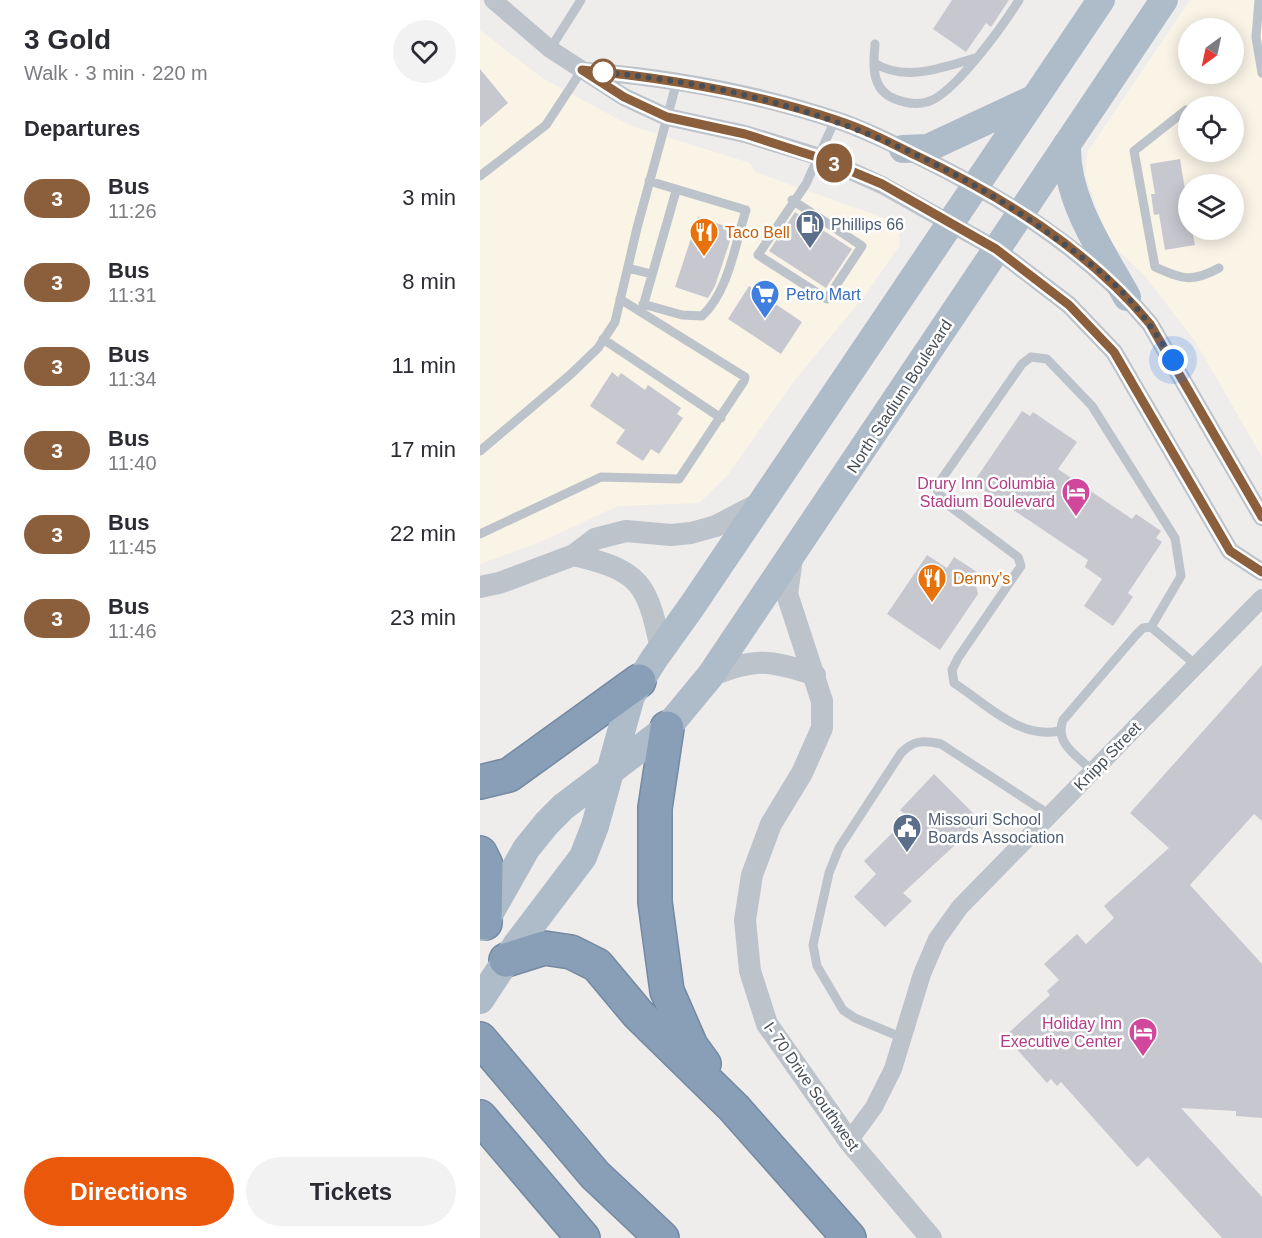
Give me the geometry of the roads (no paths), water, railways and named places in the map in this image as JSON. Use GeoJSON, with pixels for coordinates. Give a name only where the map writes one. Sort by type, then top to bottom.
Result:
{"type":"FeatureCollection","features":[{"type":"Feature","properties":{"kind":"highway"},"geometry":{"type":"LineString","coordinates":[[480,782],[509,775],[639,681]]}},
{"type":"Feature","properties":{"kind":"highway"},"geometry":{"type":"LineString","coordinates":[[667,728],[655,808],[655,902],[667,991],[691,1046],[734,1108]]}},
{"type":"Feature","properties":{"kind":"highway"},"geometry":{"type":"LineString","coordinates":[[480,853],[486,865],[482,927]]}},
{"type":"Feature","properties":{"kind":"highway"},"geometry":{"type":"LineString","coordinates":[[503,966],[544,948],[571,952],[597,965],[638,1014],[734,1108],[849,1238]]}},
{"type":"Feature","properties":{"kind":"highway"},"geometry":{"type":"LineString","coordinates":[[480,1039],[596,1175],[662,1238]]}},
{"type":"Feature","properties":{"kind":"highway"},"geometry":{"type":"LineString","coordinates":[[480,1117],[583,1238]]}},
{"type":"Feature","properties":{"kind":"main road"},"geometry":{"type":"LineString","coordinates":[[480,1000],[583,857],[595,826],[625,712],[639,681],[1101,0]]}},
{"type":"Feature","properties":{"kind":"main road","name":"North Stadium Boulevard"},"geometry":{"type":"LineString","coordinates":[[482,927],[526,849],[542,828],[563,807],[667,728],[710,676],[792,558],[1164,0]]}},
{"type":"Feature","properties":{"kind":"main road"},"geometry":{"type":"LineString","coordinates":[[903,149],[928,148],[1035,98]]}},
{"type":"Feature","properties":{"kind":"main road"},"geometry":{"type":"LineString","coordinates":[[1067,144],[1068,176],[1091,231],[1127,297]]}},
{"type":"Feature","properties":{"kind":"street"},"geometry":{"type":"LineString","coordinates":[[493,0],[550,49],[624,97],[667,117],[745,134],[820,158],[882,184],[951,221],[996,249],[1069,305],[1114,352],[1230,551],[1262,572]]}},
{"type":"Feature","properties":{"kind":"street"},"geometry":{"type":"LineString","coordinates":[[582,70],[677,81],[835,120],[976,184],[1096,269],[1127,297],[1150,324],[1173,360],[1262,517]]}},
{"type":"Feature","properties":{"kind":"street"},"geometry":{"type":"LineString","coordinates":[[480,587],[499,583],[574,555],[595,539],[626,531],[671,535],[691,533],[716,526],[762,502]]}},
{"type":"Feature","properties":{"kind":"street"},"geometry":{"type":"LineString","coordinates":[[574,555],[612,564],[635,579],[652,609],[660,649]]}},
{"type":"Feature","properties":{"kind":"street","name":"I- 70 Drive Southwest"},"geometry":{"type":"LineString","coordinates":[[792,558],[787,594],[822,701],[822,728],[802,773],[771,824],[752,875],[745,920],[750,971],[766,1024],[849,1142],[931,1238]]}},
{"type":"Feature","properties":{"kind":"street","name":"Knipp Street"},"geometry":{"type":"LineString","coordinates":[[849,1142],[874,1107],[893,1069],[922,974],[937,939],[960,907],[1262,598]]}},
{"type":"Feature","properties":{"kind":"street"},"geometry":{"type":"LineString","coordinates":[[710,676],[741,663],[766,661],[815,675]]}},
{"type":"Feature","properties":{"kind":"lane"},"geometry":{"type":"LineString","coordinates":[[550,49],[581,0]]}},
{"type":"Feature","properties":{"kind":"lane"},"geometry":{"type":"LineString","coordinates":[[875,44],[873,74],[886,96],[907,104],[928,102],[946,90],[977,57],[1019,0]]}},
{"type":"Feature","properties":{"kind":"lane"},"geometry":{"type":"LineString","coordinates":[[1259,0],[1256,37],[1262,73]]}},
{"type":"Feature","properties":{"kind":"lane"},"geometry":{"type":"LineString","coordinates":[[874,63],[887,71],[914,73],[977,57]]}},
{"type":"Feature","properties":{"kind":"lane"},"geometry":{"type":"LineString","coordinates":[[480,176],[546,125],[582,70]]}},
{"type":"Feature","properties":{"kind":"lane"},"geometry":{"type":"LineString","coordinates":[[480,452],[571,374],[603,339],[615,322],[677,81]]}},
{"type":"Feature","properties":{"kind":"lane"},"geometry":{"type":"LineString","coordinates":[[1178,116],[1134,151],[1155,267],[1182,279],[1203,277],[1218,268]]}},
{"type":"Feature","properties":{"kind":"lane"},"geometry":{"type":"LineString","coordinates":[[792,200],[808,216],[838,236],[862,246],[827,299],[809,282],[779,263],[758,255],[792,200],[806,184],[820,158],[835,120]]}},
{"type":"Feature","properties":{"kind":"lane"},"geometry":{"type":"LineString","coordinates":[[642,308],[702,316],[713,305],[721,289],[746,210],[675,191],[650,181]]}},
{"type":"Feature","properties":{"kind":"lane"},"geometry":{"type":"LineString","coordinates":[[642,308],[675,191]]}},
{"type":"Feature","properties":{"kind":"lane"},"geometry":{"type":"LineString","coordinates":[[628,268],[651,274]]}},
{"type":"Feature","properties":{"kind":"lane"},"geometry":{"type":"LineString","coordinates":[[480,534],[601,477],[679,479],[744,381],[745,377],[642,308],[620,299]]}},
{"type":"Feature","properties":{"kind":"lane"},"geometry":{"type":"LineString","coordinates":[[603,339],[721,418]]}},
{"type":"Feature","properties":{"kind":"lane"},"geometry":{"type":"LineString","coordinates":[[1059,730],[1044,734],[1023,729],[954,682],[952,670],[958,658],[1021,566],[1018,556],[948,505],[937,490],[941,480],[1022,364],[1030,357],[1047,359],[1092,406],[1175,538],[1181,576],[1151,627],[1136,635],[1064,720],[1059,730],[1063,743],[1093,771]]}},
{"type":"Feature","properties":{"kind":"lane"},"geometry":{"type":"LineString","coordinates":[[1151,627],[1196,665]]}},
{"type":"Feature","properties":{"kind":"lane"},"geometry":{"type":"LineString","coordinates":[[903,1038],[855,1018],[843,1010],[817,966],[813,945],[829,873],[839,848],[901,753],[910,744],[922,740],[941,744],[1050,815]]}},
{"type":"Feature","properties":{"kind":"place","name":"Phillips 66"},"geometry":{"type":"Point","coordinates":[810,250]}},
{"type":"Feature","properties":{"kind":"place","name":"Taco Bell"},"geometry":{"type":"Point","coordinates":[704,258]}},
{"type":"Feature","properties":{"kind":"place","name":"Petro Mart"},"geometry":{"type":"Point","coordinates":[765,320]}},
{"type":"Feature","properties":{"kind":"place","name":"Drury Inn Columbia Stadium Boulevard"},"geometry":{"type":"Point","coordinates":[1076,518]}},
{"type":"Feature","properties":{"kind":"place","name":"Denny's"},"geometry":{"type":"Point","coordinates":[932,604]}},
{"type":"Feature","properties":{"kind":"place","name":"Missouri School Boards Association"},"geometry":{"type":"Point","coordinates":[907,854]}},
{"type":"Feature","properties":{"kind":"place","name":"Holiday Inn Executive Center"},"geometry":{"type":"Point","coordinates":[1143,1058]}}]}
